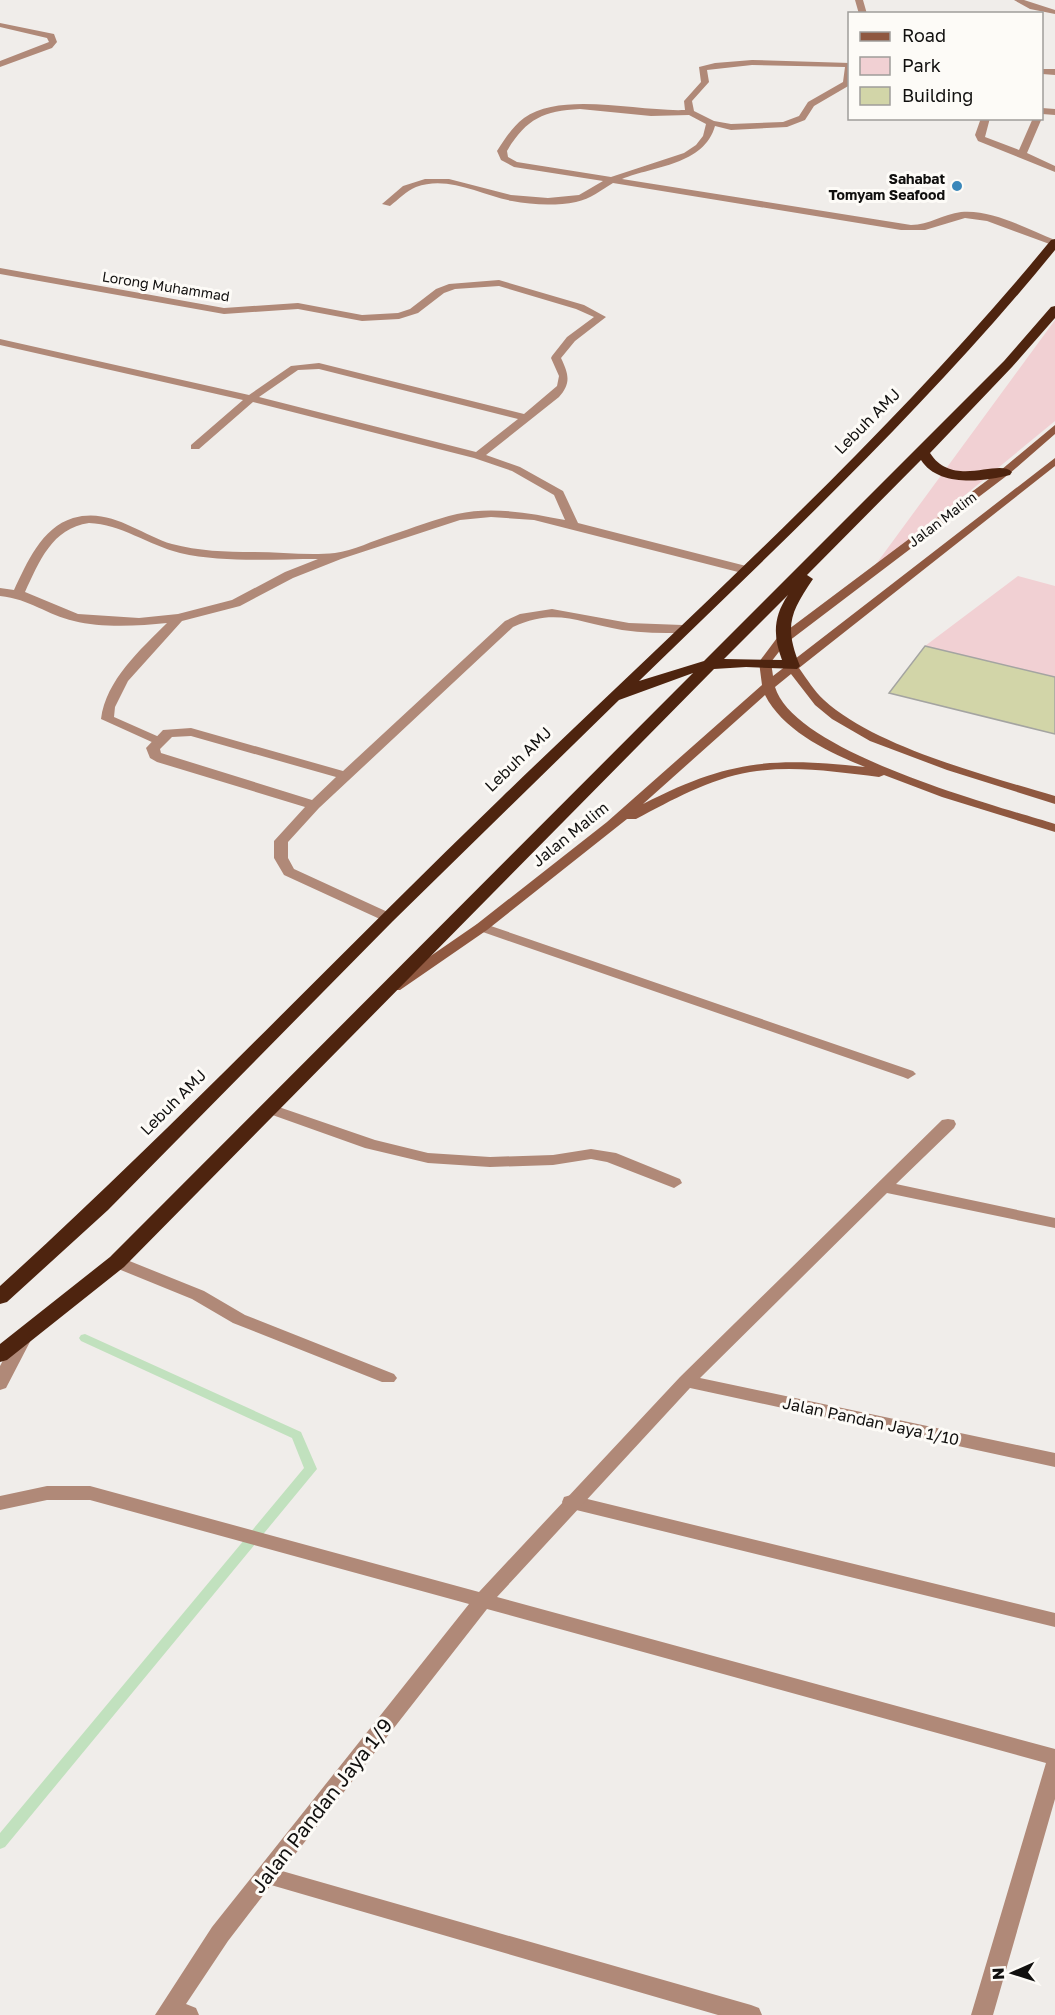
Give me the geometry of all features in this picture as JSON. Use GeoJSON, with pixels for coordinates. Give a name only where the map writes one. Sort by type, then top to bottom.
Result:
{"type":"FeatureCollection","features":[{"type":"Feature","properties":{"kind":"highway","name":"Lebuh AMJ"},"geometry":{"type":"LineString","coordinates":[[0,1297],[101,1205],[387,917],[601,707],[746,570],[932,385],[998,312],[1055,242]]}},
{"type":"Feature","properties":{"kind":"highway"},"geometry":{"type":"LineString","coordinates":[[0,1355],[117,1262],[1008,364],[1055,310]]}},
{"type":"Feature","properties":{"kind":"highway"},"geometry":{"type":"LineString","coordinates":[[928,443],[922,453],[926,462],[938,470],[982,477],[1005,472]]}},
{"type":"Feature","properties":{"kind":"highway"},"geometry":{"type":"LineString","coordinates":[[792,666],[781,641],[785,611],[793,597],[848,526]]}},
{"type":"Feature","properties":{"kind":"highway"},"geometry":{"type":"LineString","coordinates":[[601,707],[649,681],[709,663],[765,662],[792,666]]}},
{"type":"Feature","properties":{"kind":"main road","name":"Jalan Malim"},"geometry":{"type":"LineString","coordinates":[[765,662],[781,641],[1005,472],[1055,428]]}},
{"type":"Feature","properties":{"kind":"main road","name":"Jalan Malim"},"geometry":{"type":"LineString","coordinates":[[383,996],[482,927],[612,825],[792,666],[1055,461]]}},
{"type":"Feature","properties":{"kind":"main road"},"geometry":{"type":"LineString","coordinates":[[765,662],[768,686],[775,702],[790,718],[832,747],[897,775],[1055,828]]}},
{"type":"Feature","properties":{"kind":"main road"},"geometry":{"type":"LineString","coordinates":[[792,666],[799,681],[832,714],[855,729],[883,742],[987,780],[1055,800]]}},
{"type":"Feature","properties":{"kind":"main road"},"geometry":{"type":"LineString","coordinates":[[612,825],[692,785],[733,772],[792,766],[897,775]]}},
{"type":"Feature","properties":{"kind":"street"},"geometry":{"type":"LineString","coordinates":[[1018,0],[1033,7],[1055,12]]}},
{"type":"Feature","properties":{"kind":"street"},"geometry":{"type":"LineString","coordinates":[[0,25],[43,33],[51,36],[53,42],[49,46],[0,64]]}},
{"type":"Feature","properties":{"kind":"street"},"geometry":{"type":"LineString","coordinates":[[690,112],[688,101],[705,82],[702,69],[714,64],[848,65]]}},
{"type":"Feature","properties":{"kind":"street"},"geometry":{"type":"LineString","coordinates":[[848,74],[847,83],[812,104],[802,118],[784,125],[759,127],[711,123],[690,112],[641,113],[595,106],[545,111],[529,117],[507,140],[502,151],[504,158],[514,164],[614,178],[917,229],[931,228],[956,215],[976,216],[1055,242]]}},
{"type":"Feature","properties":{"kind":"street"},"geometry":{"type":"LineString","coordinates":[[985,120],[979,135],[981,139],[1055,169]]}},
{"type":"Feature","properties":{"kind":"street"},"geometry":{"type":"LineString","coordinates":[[1022,154],[1037,120]]}},
{"type":"Feature","properties":{"kind":"street"},"geometry":{"type":"LineString","coordinates":[[387,204],[412,185],[427,182],[474,187],[528,200],[552,201],[590,196],[614,178],[692,153],[710,132],[711,123]]}},
{"type":"Feature","properties":{"kind":"street","name":"Lorong Muhammad"},"geometry":{"type":"LineString","coordinates":[[0,271],[217,310],[246,311],[298,306],[362,318],[399,316],[414,311],[440,291],[453,286],[499,284],[580,307],[601,317],[560,349],[556,358],[564,376],[562,387],[526,418]]}},
{"type":"Feature","properties":{"kind":"street"},"geometry":{"type":"LineString","coordinates":[[0,342],[253,399],[478,456],[516,469],[559,493],[568,507],[573,525]]}},
{"type":"Feature","properties":{"kind":"street"},"geometry":{"type":"LineString","coordinates":[[195,447],[293,368],[319,366],[526,418]]}},
{"type":"Feature","properties":{"kind":"street"},"geometry":{"type":"LineString","coordinates":[[478,456],[526,418]]}},
{"type":"Feature","properties":{"kind":"street"},"geometry":{"type":"LineString","coordinates":[[0,592],[18,594],[76,618],[129,622],[178,618],[236,603],[288,575],[337,556],[459,517],[491,514],[534,517],[573,525],[746,570]]}},
{"type":"Feature","properties":{"kind":"street"},"geometry":{"type":"LineString","coordinates":[[18,594],[48,540],[60,528],[77,521],[119,523],[168,546],[194,551],[337,556]]}},
{"type":"Feature","properties":{"kind":"street"},"geometry":{"type":"LineString","coordinates":[[387,917],[289,872],[281,858],[280,842],[314,805],[509,624],[523,617],[558,612],[620,626],[682,629]]}},
{"type":"Feature","properties":{"kind":"street"},"geometry":{"type":"LineString","coordinates":[[159,740],[107,719],[106,708],[126,677],[178,618]]}},
{"type":"Feature","properties":{"kind":"street"},"geometry":{"type":"LineString","coordinates":[[314,805],[162,759],[155,755],[153,748],[168,733],[191,732],[347,776]]}},
{"type":"Feature","properties":{"kind":"street"},"geometry":{"type":"LineString","coordinates":[[482,927],[908,1074]]}},
{"type":"Feature","properties":{"kind":"street"},"geometry":{"type":"LineString","coordinates":[[270,1109],[371,1144],[428,1158],[490,1162],[553,1160],[591,1154],[610,1157],[674,1183]]}},
{"type":"Feature","properties":{"kind":"street","name":"Jalan Pandan Jaya 1/9"},"geometry":{"type":"LineString","coordinates":[[175,2012],[220,1934],[483,1600],[571,1502],[686,1381],[948,1124]]}},
{"type":"Feature","properties":{"kind":"street"},"geometry":{"type":"LineString","coordinates":[[883,1187],[1055,1223]]}},
{"type":"Feature","properties":{"kind":"street"},"geometry":{"type":"LineString","coordinates":[[117,1262],[198,1294],[239,1319],[388,1378]]}},
{"type":"Feature","properties":{"kind":"street"},"geometry":{"type":"LineString","coordinates":[[0,1384],[26,1334]]}},
{"type":"Feature","properties":{"kind":"street","name":"Jalan Pandan Jaya 1/10"},"geometry":{"type":"LineString","coordinates":[[686,1381],[1054,1456]]}},
{"type":"Feature","properties":{"kind":"street"},"geometry":{"type":"LineString","coordinates":[[0,1503],[48,1493],[90,1493],[1055,1757]]}},
{"type":"Feature","properties":{"kind":"street"},"geometry":{"type":"LineString","coordinates":[[571,1502],[1055,1620]]}},
{"type":"Feature","properties":{"kind":"street"},"geometry":{"type":"LineString","coordinates":[[981,2015],[1055,1764]]}},
{"type":"Feature","properties":{"kind":"street"},"geometry":{"type":"LineString","coordinates":[[267,1875],[751,2015]]}},
{"type":"Feature","properties":{"kind":"green space"},"geometry":{"type":"Polygon","coordinates":[[[1055,320],[1055,421],[868,575],[1055,320]]]}},
{"type":"Feature","properties":{"kind":"green space"},"geometry":{"type":"Polygon","coordinates":[[[1018,576],[1055,586],[1055,677],[925,646],[1018,576]]]}},
{"type":"Feature","properties":{"kind":"building"},"geometry":{"type":"Polygon","coordinates":[[[925,646],[1055,677],[1055,734],[889,693],[925,646]]]}},
{"type":"Feature","properties":{"kind":"waterway"},"geometry":{"type":"LineString","coordinates":[[0,1843],[311,1469],[297,1435],[85,1338]]}},
{"type":"Feature","properties":{"kind":"place","name":"Sahabat Tomyam Seafood"},"geometry":{"type":"Point","coordinates":[957,186]}}]}
